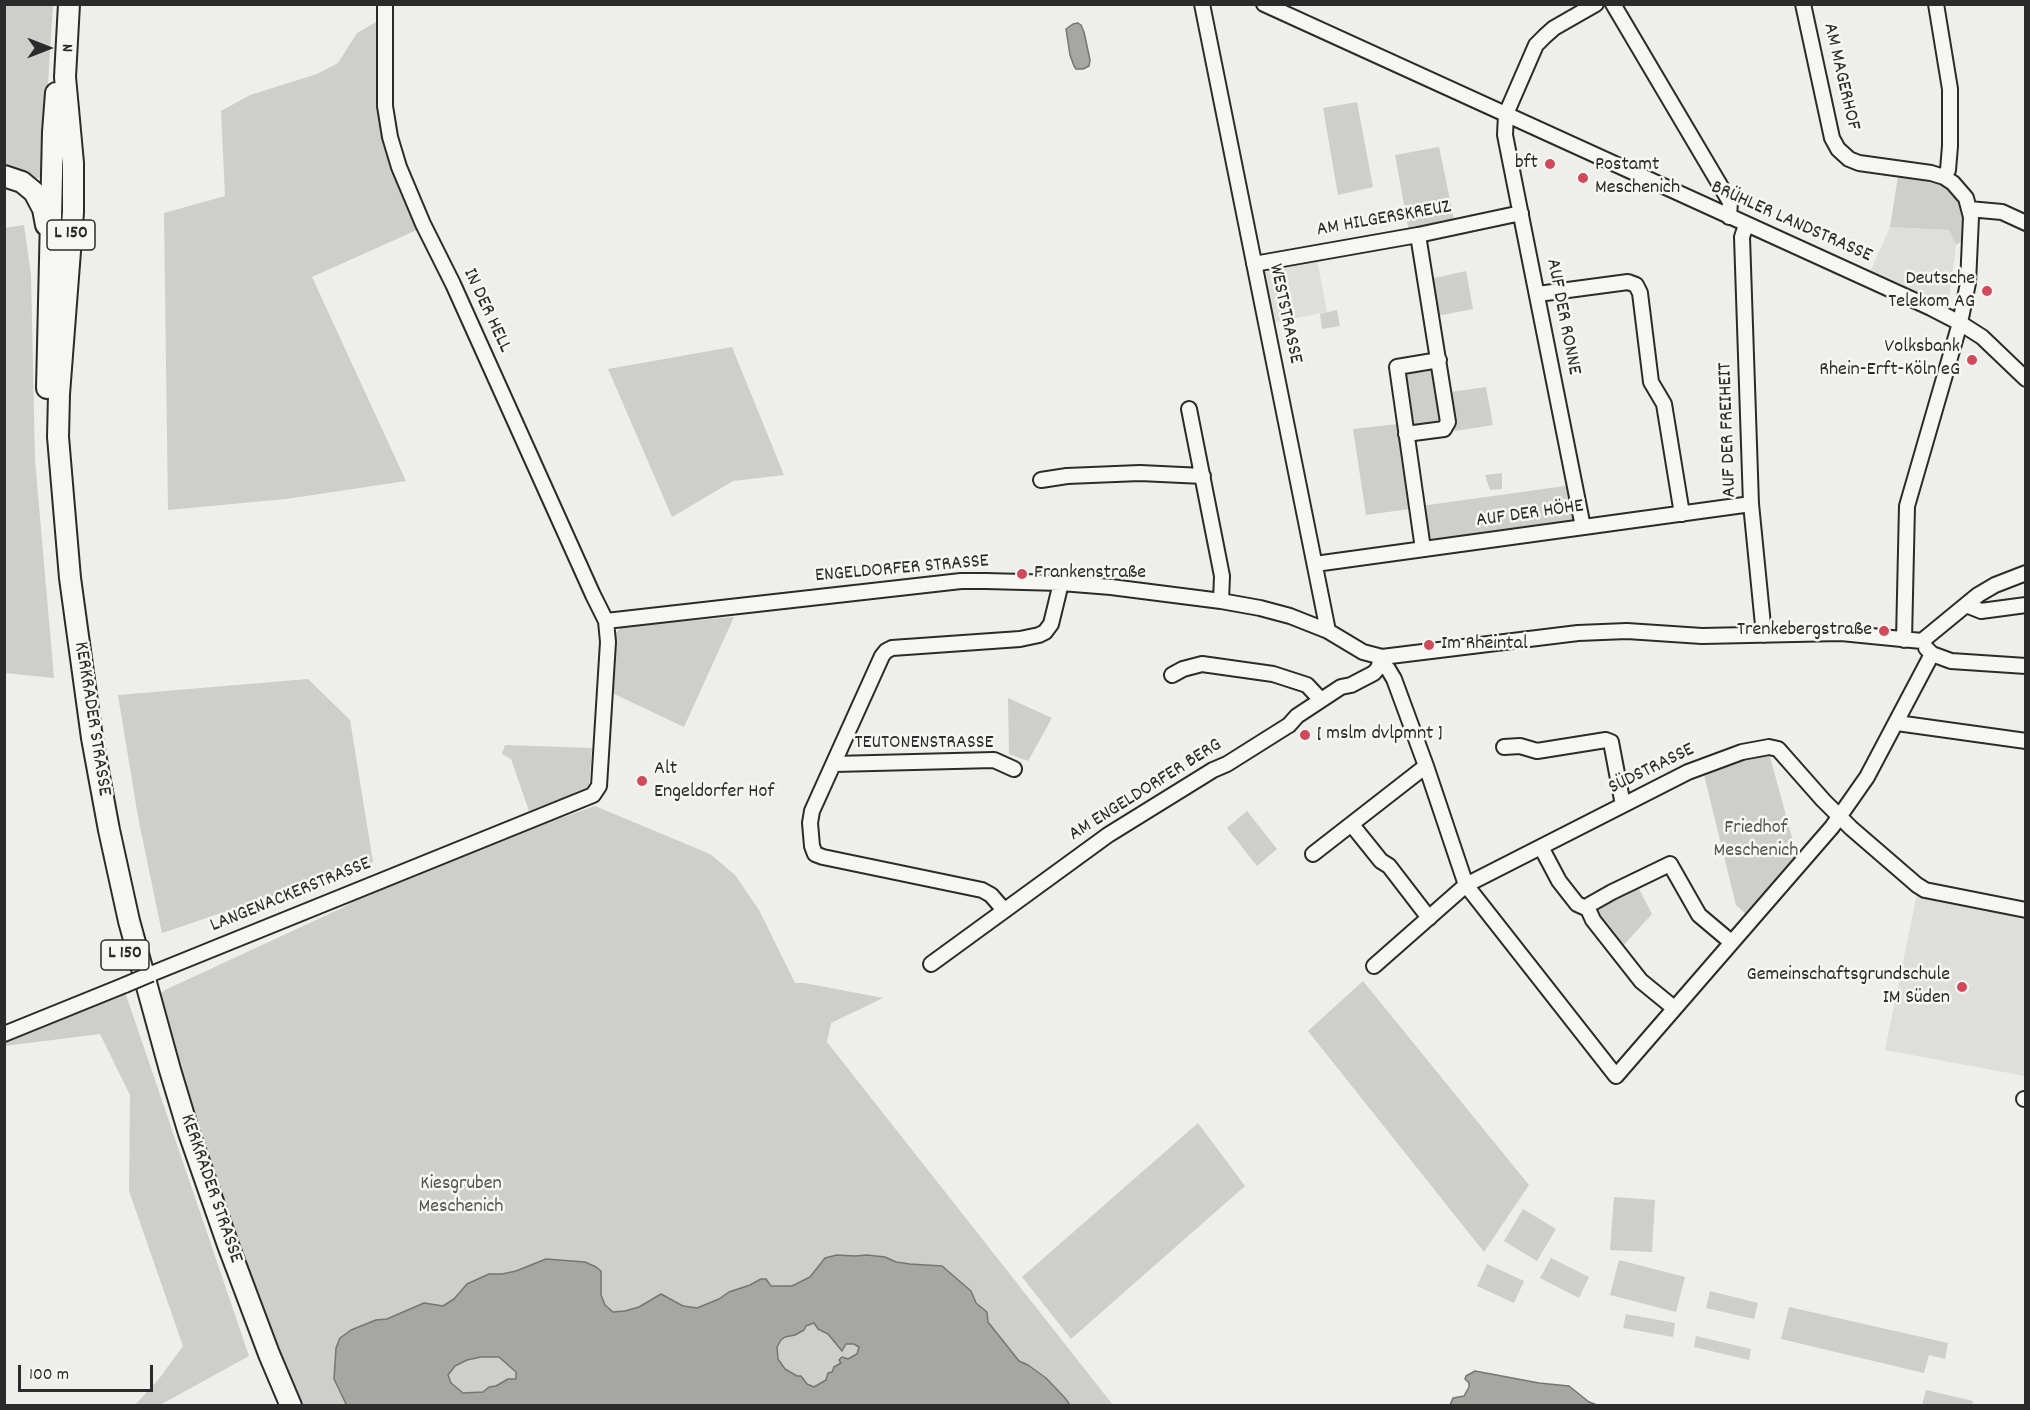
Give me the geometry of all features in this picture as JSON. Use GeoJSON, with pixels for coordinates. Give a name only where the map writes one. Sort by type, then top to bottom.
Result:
{"type":"FeatureCollection","features":[{"type":"Feature","properties":{"kind":"highway","name":"KERKRADER STRASSE"},"geometry":{"type":"LineString","coordinates":[[67,4],[60,41],[53,132],[47,423],[49,486],[66,644],[80,740],[116,920],[143,1022],[178,1138],[256,1359],[277,1406]]}},
{"type":"Feature","properties":{"kind":"highway","name":"KERKRADER STRASSE"},"geometry":{"type":"LineString","coordinates":[[67,4],[65,77],[73,164],[73,212],[59,394],[58,437],[70,578],[92,738],[129,921],[170,1070],[228,1245],[291,1406]]}},
{"type":"Feature","properties":{"kind":"highway"},"geometry":{"type":"LineString","coordinates":[[4,176],[26,185],[34,192],[41,204],[45,214],[50,259]]}},
{"type":"Feature","properties":{"kind":"street","name":"IN DER HELL"},"geometry":{"type":"LineString","coordinates":[[385,4],[385,106],[390,136],[399,167],[423,224],[453,284],[606,621]]}},
{"type":"Feature","properties":{"kind":"street","name":"WESTSTRASSE"},"geometry":{"type":"LineString","coordinates":[[1202,4],[1328,631]]}},
{"type":"Feature","properties":{"kind":"street","name":"BRÜHLER LANDSTRASSE"},"geometry":{"type":"LineString","coordinates":[[1264,4],[1960,323],[1996,350],[2025,379]]}},
{"type":"Feature","properties":{"kind":"street"},"geometry":{"type":"LineString","coordinates":[[1506,114],[1536,45],[1554,28],[1596,4]]}},
{"type":"Feature","properties":{"kind":"street"},"geometry":{"type":"LineString","coordinates":[[1613,4],[1730,202],[1729,217]]}},
{"type":"Feature","properties":{"kind":"street","name":"AM MAGERHOF"},"geometry":{"type":"LineString","coordinates":[[1803,4],[1832,138],[1838,149],[1849,159],[1859,163],[1931,173],[1944,177]]}},
{"type":"Feature","properties":{"kind":"street"},"geometry":{"type":"LineString","coordinates":[[1904,640],[1907,506],[1960,323],[1971,255],[1971,230],[1966,198],[1960,189],[1944,177],[1948,170],[1950,146],[1950,89],[1936,4]]}},
{"type":"Feature","properties":{"kind":"street","name":"AUF DER RONNE"},"geometry":{"type":"LineString","coordinates":[[1506,114],[1505,135],[1583,527]]}},
{"type":"Feature","properties":{"kind":"street"},"geometry":{"type":"LineString","coordinates":[[1969,208],[2002,212],[2025,223]]}},
{"type":"Feature","properties":{"kind":"street","name":"AM HILGERSKREUZ"},"geometry":{"type":"LineString","coordinates":[[1254,264],[1418,235],[1521,213]]}},
{"type":"Feature","properties":{"kind":"street","name":"AUF DER FREIHEIT"},"geometry":{"type":"LineString","coordinates":[[1746,225],[1742,237],[1751,504],[1764,635]]}},
{"type":"Feature","properties":{"kind":"street"},"geometry":{"type":"LineString","coordinates":[[1406,434],[1444,429],[1447,426],[1439,360],[1418,235]]}},
{"type":"Feature","properties":{"kind":"street"},"geometry":{"type":"LineString","coordinates":[[1538,294],[1628,282],[1636,285],[1640,292],[1651,382],[1664,404],[1682,514]]}},
{"type":"Feature","properties":{"kind":"street"},"geometry":{"type":"LineString","coordinates":[[1423,549],[1397,367],[1439,360]]}},
{"type":"Feature","properties":{"kind":"street"},"geometry":{"type":"LineString","coordinates":[[1189,409],[1222,576],[1221,601]]}},
{"type":"Feature","properties":{"kind":"street"},"geometry":{"type":"LineString","coordinates":[[1041,480],[1067,476],[1140,472],[1203,476]]}},
{"type":"Feature","properties":{"kind":"street","name":"AUF DER HÖHE"},"geometry":{"type":"LineString","coordinates":[[1315,564],[1751,504]]}},
{"type":"Feature","properties":{"kind":"street"},"geometry":{"type":"LineString","coordinates":[[2025,573],[1995,585],[1922,641],[1932,654],[1951,661],[2025,666]]}},
{"type":"Feature","properties":{"kind":"street","name":"ENGELDORFER STRASSE"},"geometry":{"type":"LineString","coordinates":[[606,621],[961,581],[1061,583],[1221,601],[1290,616],[1328,631],[1381,661],[1578,633],[1627,631],[1702,636],[1841,633],[1922,641]]}},
{"type":"Feature","properties":{"kind":"street"},"geometry":{"type":"LineString","coordinates":[[1004,910],[991,895],[982,890],[815,854],[810,823],[812,811],[886,651],[892,648],[1020,639],[1039,635],[1045,632],[1051,624],[1061,583]]}},
{"type":"Feature","properties":{"kind":"street"},"geometry":{"type":"LineString","coordinates":[[1966,605],[1981,611],[2025,605]]}},
{"type":"Feature","properties":{"kind":"street","name":"LANGENACKERSTRASSE"},"geometry":{"type":"LineString","coordinates":[[4,1034],[593,795],[599,786],[608,642],[606,621]]}},
{"type":"Feature","properties":{"kind":"street"},"geometry":{"type":"LineString","coordinates":[[1381,661],[1394,679],[1466,885],[1616,1076],[1840,817],[1867,777],[1932,654]]}},
{"type":"Feature","properties":{"kind":"street","name":"AM ENGELDORFER BERG"},"geometry":{"type":"LineString","coordinates":[[931,964],[1108,835],[1289,725],[1341,687],[1351,685],[1374,673],[1381,661]]}},
{"type":"Feature","properties":{"kind":"street"},"geometry":{"type":"LineString","coordinates":[[1172,675],[1183,669],[1202,664],[1274,674],[1307,685],[1321,700]]}},
{"type":"Feature","properties":{"kind":"street"},"geometry":{"type":"LineString","coordinates":[[1897,723],[2025,741]]}},
{"type":"Feature","properties":{"kind":"street"},"geometry":{"type":"LineString","coordinates":[[1504,747],[1520,746],[1537,751],[1606,740],[1611,742],[1623,805]]}},
{"type":"Feature","properties":{"kind":"street","name":"SÜDSTRASSE"},"geometry":{"type":"LineString","coordinates":[[1374,966],[1466,885],[1698,769],[1742,752],[1769,747],[1778,749],[1851,828],[1925,890],[2025,910]]}},
{"type":"Feature","properties":{"kind":"street","name":"TEUTONENSTRASSE"},"geometry":{"type":"LineString","coordinates":[[834,764],[994,760],[1014,769]]}},
{"type":"Feature","properties":{"kind":"street"},"geometry":{"type":"LineString","coordinates":[[1313,855],[1426,766]]}},
{"type":"Feature","properties":{"kind":"street"},"geometry":{"type":"LineString","coordinates":[[1352,825],[1381,861],[1389,866],[1429,918]]}},
{"type":"Feature","properties":{"kind":"street"},"geometry":{"type":"LineString","coordinates":[[1541,847],[1559,881],[1577,904],[1588,909],[1593,921],[1641,981],[1674,1008]]}},
{"type":"Feature","properties":{"kind":"street"},"geometry":{"type":"LineString","coordinates":[[1588,909],[1589,905],[1612,891],[1670,864],[1699,915],[1731,942]]}},
{"type":"Feature","properties":{"kind":"shaded area"},"geometry":{"type":"Polygon","coordinates":[[[1078,23],[1084,32],[1090,60],[1089,66],[1083,69],[1076,69],[1074,66],[1066,29],[1078,23]]]}},
{"type":"Feature","properties":{"kind":"shaded area"},"geometry":{"type":"Polygon","coordinates":[[[1890,227],[1950,230],[1956,245],[1949,299],[1940,302],[1871,270],[1890,227]]]}},
{"type":"Feature","properties":{"kind":"shaded area"},"geometry":{"type":"Polygon","coordinates":[[[1317,259],[1327,312],[1271,323],[1261,273],[1317,259]]]}},
{"type":"Feature","properties":{"kind":"shaded area","name":"Gemeinschaftsgrundschule IM Süden"},"geometry":{"type":"Polygon","coordinates":[[[1917,894],[2025,915],[2025,1076],[1885,1050],[1917,894]]]}},
{"type":"Feature","properties":{"kind":"shaded area"},"geometry":{"type":"Polygon","coordinates":[[[837,1255],[867,1255],[885,1257],[896,1262],[942,1266],[971,1291],[976,1303],[987,1312],[988,1322],[1019,1361],[1046,1378],[1070,1405],[347,1406],[334,1379],[336,1348],[340,1338],[351,1330],[376,1320],[387,1319],[424,1303],[443,1306],[454,1299],[467,1284],[489,1274],[516,1271],[546,1259],[585,1262],[596,1267],[601,1271],[601,1295],[605,1305],[613,1312],[639,1307],[661,1294],[683,1306],[697,1308],[761,1279],[766,1279],[771,1286],[792,1286],[810,1277],[825,1258],[837,1255]],[[814,1323],[795,1335],[785,1337],[777,1347],[778,1359],[785,1369],[801,1376],[807,1384],[814,1387],[826,1380],[828,1373],[841,1363],[839,1360],[842,1357],[848,1359],[857,1354],[859,1347],[846,1344],[842,1351],[828,1334],[818,1329],[814,1323]],[[481,1357],[455,1366],[448,1375],[451,1383],[463,1393],[483,1392],[508,1379],[516,1379],[516,1372],[499,1357],[481,1357]]]}},
{"type":"Feature","properties":{"kind":"shaded area"},"geometry":{"type":"Polygon","coordinates":[[[1475,1371],[1569,1386],[1589,1402],[1597,1405],[1450,1405],[1453,1398],[1464,1396],[1469,1387],[1466,1376],[1475,1371]]]}},
{"type":"Feature","properties":{"kind":"green space"},"geometry":{"type":"Polygon","coordinates":[[[5,5],[53,5],[42,178],[31,178],[5,168],[5,5]]]}},
{"type":"Feature","properties":{"kind":"green space"},"geometry":{"type":"Polygon","coordinates":[[[378,21],[379,114],[390,164],[419,229],[312,277],[406,481],[286,499],[168,510],[164,213],[225,196],[221,111],[250,95],[317,74],[338,63],[357,33],[378,21]]]}},
{"type":"Feature","properties":{"kind":"green space"},"geometry":{"type":"Polygon","coordinates":[[[1357,102],[1373,187],[1338,195],[1323,108],[1357,102]]]}},
{"type":"Feature","properties":{"kind":"green space"},"geometry":{"type":"Polygon","coordinates":[[[1439,147],[1455,224],[1409,232],[1395,155],[1439,147]]]}},
{"type":"Feature","properties":{"kind":"green space"},"geometry":{"type":"Polygon","coordinates":[[[1898,176],[1947,186],[1957,196],[1962,209],[1963,240],[1956,245],[1949,230],[1890,227],[1898,176]]]}},
{"type":"Feature","properties":{"kind":"green space"},"geometry":{"type":"Polygon","coordinates":[[[24,225],[31,275],[35,460],[54,678],[5,673],[4,228],[24,225]]]}},
{"type":"Feature","properties":{"kind":"green space"},"geometry":{"type":"Polygon","coordinates":[[[1466,271],[1473,309],[1437,316],[1430,279],[1466,271]]]}},
{"type":"Feature","properties":{"kind":"green space"},"geometry":{"type":"Polygon","coordinates":[[[1337,310],[1340,326],[1322,329],[1320,314],[1337,310]]]}},
{"type":"Feature","properties":{"kind":"green space"},"geometry":{"type":"Polygon","coordinates":[[[732,347],[784,475],[733,481],[672,517],[608,369],[732,347]]]}},
{"type":"Feature","properties":{"kind":"green space"},"geometry":{"type":"Polygon","coordinates":[[[1433,367],[1442,419],[1438,424],[1412,426],[1404,373],[1433,367]]]}},
{"type":"Feature","properties":{"kind":"green space"},"geometry":{"type":"Polygon","coordinates":[[[1486,387],[1493,425],[1455,431],[1450,392],[1486,387]]]}},
{"type":"Feature","properties":{"kind":"green space"},"geometry":{"type":"Polygon","coordinates":[[[1398,424],[1409,509],[1366,515],[1353,429],[1398,424]]]}},
{"type":"Feature","properties":{"kind":"green space"},"geometry":{"type":"Polygon","coordinates":[[[1502,473],[1502,489],[1490,490],[1485,475],[1502,473]]]}},
{"type":"Feature","properties":{"kind":"green space"},"geometry":{"type":"Polygon","coordinates":[[[1572,485],[1578,510],[1575,523],[1429,544],[1421,506],[1572,485]]]}},
{"type":"Feature","properties":{"kind":"green space"},"geometry":{"type":"Polygon","coordinates":[[[734,617],[684,727],[612,693],[615,634],[621,627],[734,617]]]}},
{"type":"Feature","properties":{"kind":"green space"},"geometry":{"type":"Polygon","coordinates":[[[308,679],[350,720],[373,862],[162,933],[138,817],[118,695],[308,679]]]}},
{"type":"Feature","properties":{"kind":"green space"},"geometry":{"type":"Polygon","coordinates":[[[1008,698],[1052,718],[1028,761],[1009,754],[1008,698]]]}},
{"type":"Feature","properties":{"kind":"green space"},"geometry":{"type":"Polygon","coordinates":[[[505,745],[592,748],[589,788],[582,793],[529,811],[511,759],[502,754],[505,745]]]}},
{"type":"Feature","properties":{"kind":"green space","name":"Friedhof Meschenich"},"geometry":{"type":"Polygon","coordinates":[[[1769,753],[1797,856],[1747,915],[1736,905],[1703,771],[1744,756],[1769,753]]]}},
{"type":"Feature","properties":{"kind":"green space","name":"Kiesgruben Meschenich"},"geometry":{"type":"Polygon","coordinates":[[[595,806],[710,854],[735,875],[759,910],[795,983],[883,998],[831,1023],[827,1042],[1113,1405],[300,1405],[245,1269],[189,1109],[159,995],[165,990],[342,908],[372,891],[532,828],[595,806]]]}},
{"type":"Feature","properties":{"kind":"green space"},"geometry":{"type":"Polygon","coordinates":[[[1247,811],[1277,849],[1257,866],[1227,828],[1247,811]]]}},
{"type":"Feature","properties":{"kind":"green space"},"geometry":{"type":"Polygon","coordinates":[[[1637,885],[1652,914],[1622,947],[1595,913],[1596,908],[1637,885]]]}},
{"type":"Feature","properties":{"kind":"green space"},"geometry":{"type":"Polygon","coordinates":[[[1363,981],[1529,1185],[1484,1252],[1308,1031],[1363,981]]]}},
{"type":"Feature","properties":{"kind":"green space"},"geometry":{"type":"Polygon","coordinates":[[[124,989],[249,1356],[160,1405],[135,1405],[158,1380],[183,1346],[129,1191],[130,1095],[100,1034],[5,1046],[4,1038],[124,989]]]}},
{"type":"Feature","properties":{"kind":"green space"},"geometry":{"type":"Polygon","coordinates":[[[1198,1123],[1245,1186],[1071,1339],[1022,1277],[1198,1123]]]}},
{"type":"Feature","properties":{"kind":"green space"},"geometry":{"type":"Polygon","coordinates":[[[1614,1197],[1655,1200],[1652,1252],[1610,1250],[1614,1197]]]}},
{"type":"Feature","properties":{"kind":"green space"},"geometry":{"type":"Polygon","coordinates":[[[1523,1209],[1556,1229],[1537,1261],[1504,1241],[1523,1209]]]}},
{"type":"Feature","properties":{"kind":"green space"},"geometry":{"type":"Polygon","coordinates":[[[1551,1258],[1589,1277],[1579,1298],[1540,1278],[1551,1258]]]}},
{"type":"Feature","properties":{"kind":"green space"},"geometry":{"type":"Polygon","coordinates":[[[1619,1260],[1685,1277],[1676,1312],[1610,1295],[1619,1260]]]}},
{"type":"Feature","properties":{"kind":"green space"},"geometry":{"type":"Polygon","coordinates":[[[1487,1264],[1524,1281],[1514,1303],[1477,1286],[1487,1264]]]}},
{"type":"Feature","properties":{"kind":"green space"},"geometry":{"type":"Polygon","coordinates":[[[1710,1291],[1758,1303],[1754,1319],[1706,1308],[1710,1291]]]}},
{"type":"Feature","properties":{"kind":"green space"},"geometry":{"type":"Polygon","coordinates":[[[1789,1307],[1948,1343],[1945,1359],[1929,1355],[1924,1373],[1781,1339],[1789,1307]]]}},
{"type":"Feature","properties":{"kind":"green space"},"geometry":{"type":"Polygon","coordinates":[[[1626,1314],[1675,1323],[1673,1337],[1623,1328],[1626,1314]]]}},
{"type":"Feature","properties":{"kind":"green space"},"geometry":{"type":"Polygon","coordinates":[[[1696,1336],[1751,1349],[1749,1360],[1694,1347],[1696,1336]]]}},
{"type":"Feature","properties":{"kind":"green space"},"geometry":{"type":"Polygon","coordinates":[[[1926,1390],[1973,1401],[1972,1405],[1922,1405],[1926,1390]]]}},
{"type":"Feature","properties":{"kind":"place","name":"bft"},"geometry":{"type":"Point","coordinates":[1550,164]}},
{"type":"Feature","properties":{"kind":"place","name":"Postamt Meschenich"},"geometry":{"type":"Point","coordinates":[1583,178]}},
{"type":"Feature","properties":{"kind":"place","name":"Deutsche Telekom AG"},"geometry":{"type":"Point","coordinates":[1987,291]}},
{"type":"Feature","properties":{"kind":"place","name":"Volksbank Rhein-Erft-Köln eG"},"geometry":{"type":"Point","coordinates":[1972,360]}},
{"type":"Feature","properties":{"kind":"place","name":"Frankenstraße"},"geometry":{"type":"Point","coordinates":[1022,574]}},
{"type":"Feature","properties":{"kind":"place","name":"Trenkebergstraße"},"geometry":{"type":"Point","coordinates":[1884,631]}},
{"type":"Feature","properties":{"kind":"place","name":"Im Rheintal"},"geometry":{"type":"Point","coordinates":[1429,645]}},
{"type":"Feature","properties":{"kind":"place","name":"[ mslm dvlpmnt ]"},"geometry":{"type":"Point","coordinates":[1305,735]}},
{"type":"Feature","properties":{"kind":"place","name":"Alt Engeldorfer Hof"},"geometry":{"type":"Point","coordinates":[642,781]}},
{"type":"Feature","properties":{"kind":"place","name":"Gemeinschaftsgrundschule IM Süden"},"geometry":{"type":"Point","coordinates":[1962,987]}}]}
